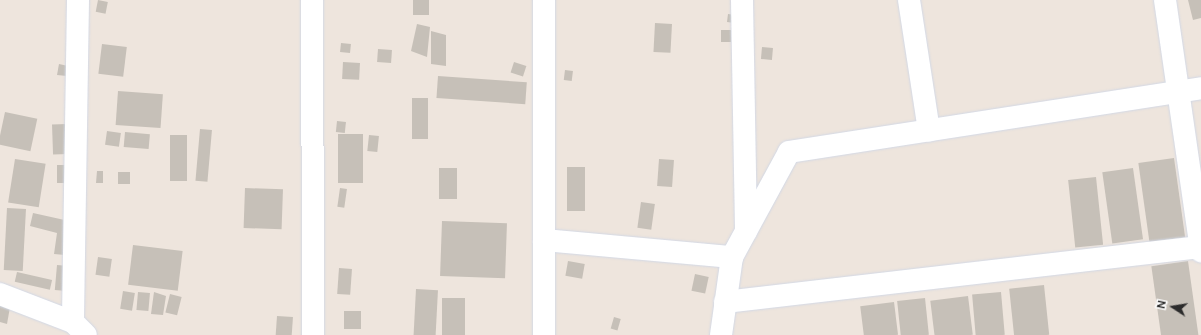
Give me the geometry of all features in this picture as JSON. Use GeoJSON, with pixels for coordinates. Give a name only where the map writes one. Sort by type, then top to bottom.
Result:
{"type":"FeatureCollection","features":[{"type":"Feature","properties":{"kind":"street"},"geometry":{"type":"LineString","coordinates":[[0,294],[79,328],[78,0]]}},
{"type":"Feature","properties":{"kind":"street"},"geometry":{"type":"LineString","coordinates":[[312,0],[313,335]]}},
{"type":"Feature","properties":{"kind":"street"},"geometry":{"type":"LineString","coordinates":[[544,0],[544,335]]}},
{"type":"Feature","properties":{"kind":"street"},"geometry":{"type":"LineString","coordinates":[[742,0],[746,232]]}},
{"type":"Feature","properties":{"kind":"street"},"geometry":{"type":"LineString","coordinates":[[909,0],[929,130]]}},
{"type":"Feature","properties":{"kind":"street"},"geometry":{"type":"LineString","coordinates":[[726,302],[1201,249],[1195,168],[1178,91],[1165,0]]}},
{"type":"Feature","properties":{"kind":"street"},"geometry":{"type":"LineString","coordinates":[[721,335],[732,257],[789,152],[1201,88]]}},
{"type":"Feature","properties":{"kind":"street"},"geometry":{"type":"LineString","coordinates":[[544,240],[732,257]]}},
{"type":"Feature","properties":{"kind":"building"},"geometry":{"type":"Polygon","coordinates":[[[98,0],[108,2],[106,14],[96,12],[98,0]]]}},
{"type":"Feature","properties":{"kind":"building"},"geometry":{"type":"Polygon","coordinates":[[[413,0],[429,0],[429,15],[413,15],[413,0]]]}},
{"type":"Feature","properties":{"kind":"building"},"geometry":{"type":"Polygon","coordinates":[[[1188,0],[1201,0],[1201,18],[1193,20],[1188,0]]]}},
{"type":"Feature","properties":{"kind":"building"},"geometry":{"type":"Polygon","coordinates":[[[728,14],[736,15],[735,23],[727,22],[728,14]]]}},
{"type":"Feature","properties":{"kind":"building"},"geometry":{"type":"Polygon","coordinates":[[[655,23],[672,24],[670,53],[653,52],[655,23]]]}},
{"type":"Feature","properties":{"kind":"building"},"geometry":{"type":"Polygon","coordinates":[[[417,24],[430,27],[427,57],[411,51],[417,24]]]}},
{"type":"Feature","properties":{"kind":"building"},"geometry":{"type":"Polygon","coordinates":[[[721,30],[731,30],[731,42],[721,42],[721,30]]]}},
{"type":"Feature","properties":{"kind":"building"},"geometry":{"type":"Polygon","coordinates":[[[431,31],[446,35],[446,66],[431,64],[431,31]]]}},
{"type":"Feature","properties":{"kind":"building"},"geometry":{"type":"Polygon","coordinates":[[[341,43],[351,44],[350,53],[340,52],[341,43]]]}},
{"type":"Feature","properties":{"kind":"building"},"geometry":{"type":"Polygon","coordinates":[[[102,44],[127,47],[123,77],[98,74],[102,44]]]}},
{"type":"Feature","properties":{"kind":"building"},"geometry":{"type":"Polygon","coordinates":[[[762,47],[773,48],[772,60],[761,59],[762,47]]]}},
{"type":"Feature","properties":{"kind":"building"},"geometry":{"type":"Polygon","coordinates":[[[378,49],[392,50],[391,63],[377,62],[378,49]]]}},
{"type":"Feature","properties":{"kind":"building"},"geometry":{"type":"Polygon","coordinates":[[[343,62],[360,63],[359,80],[342,79],[343,62]]]}},
{"type":"Feature","properties":{"kind":"building"},"geometry":{"type":"Polygon","coordinates":[[[514,62],[526,66],[523,76],[511,72],[514,62]]]}},
{"type":"Feature","properties":{"kind":"building"},"geometry":{"type":"Polygon","coordinates":[[[59,64],[68,66],[67,76],[57,75],[59,64]]]}},
{"type":"Feature","properties":{"kind":"building"},"geometry":{"type":"Polygon","coordinates":[[[565,70],[573,71],[572,81],[564,80],[565,70]]]}},
{"type":"Feature","properties":{"kind":"building"},"geometry":{"type":"Polygon","coordinates":[[[438,76],[527,82],[525,104],[436,98],[438,76]]]}},
{"type":"Feature","properties":{"kind":"building"},"geometry":{"type":"Polygon","coordinates":[[[118,91],[163,94],[161,128],[116,125],[118,91]]]}},
{"type":"Feature","properties":{"kind":"building"},"geometry":{"type":"Polygon","coordinates":[[[412,98],[428,98],[428,139],[412,139],[412,98]]]}},
{"type":"Feature","properties":{"kind":"building"},"geometry":{"type":"Polygon","coordinates":[[[5,112],[37,119],[30,151],[0,145],[0,136],[5,112]]]}},
{"type":"Feature","properties":{"kind":"building"},"geometry":{"type":"Polygon","coordinates":[[[337,121],[346,122],[345,133],[336,132],[337,121]]]}},
{"type":"Feature","properties":{"kind":"building"},"geometry":{"type":"Polygon","coordinates":[[[67,124],[68,154],[53,155],[52,125],[67,124]]]}},
{"type":"Feature","properties":{"kind":"building"},"geometry":{"type":"Polygon","coordinates":[[[200,129],[212,130],[207,182],[195,181],[200,129]]]}},
{"type":"Feature","properties":{"kind":"building"},"geometry":{"type":"Polygon","coordinates":[[[107,131],[121,133],[119,147],[105,145],[107,131]]]}},
{"type":"Feature","properties":{"kind":"building"},"geometry":{"type":"Polygon","coordinates":[[[125,132],[150,134],[149,149],[124,147],[125,132]]]}},
{"type":"Feature","properties":{"kind":"building"},"geometry":{"type":"Polygon","coordinates":[[[338,134],[363,134],[363,183],[338,183],[338,134]]]}},
{"type":"Feature","properties":{"kind":"building"},"geometry":{"type":"Polygon","coordinates":[[[170,135],[187,135],[187,181],[170,181],[170,135]]]}},
{"type":"Feature","properties":{"kind":"building"},"geometry":{"type":"Polygon","coordinates":[[[369,135],[379,136],[377,152],[367,151],[369,135]]]}},
{"type":"Feature","properties":{"kind":"building"},"geometry":{"type":"Polygon","coordinates":[[[1174,158],[1185,237],[1149,242],[1138,163],[1174,158]]]}},
{"type":"Feature","properties":{"kind":"building"},"geometry":{"type":"Polygon","coordinates":[[[15,159],[46,164],[39,207],[8,202],[15,159]]]}},
{"type":"Feature","properties":{"kind":"building"},"geometry":{"type":"Polygon","coordinates":[[[659,159],[674,160],[672,187],[657,186],[659,159]]]}},
{"type":"Feature","properties":{"kind":"building"},"geometry":{"type":"Polygon","coordinates":[[[57,165],[70,165],[70,183],[57,183],[57,165]]]}},
{"type":"Feature","properties":{"kind":"building"},"geometry":{"type":"Polygon","coordinates":[[[567,167],[585,167],[585,211],[567,211],[567,167]]]}},
{"type":"Feature","properties":{"kind":"building"},"geometry":{"type":"Polygon","coordinates":[[[439,168],[457,168],[457,199],[439,199],[439,168]]]}},
{"type":"Feature","properties":{"kind":"building"},"geometry":{"type":"Polygon","coordinates":[[[1133,168],[1143,239],[1112,244],[1102,172],[1133,168]]]}},
{"type":"Feature","properties":{"kind":"building"},"geometry":{"type":"Polygon","coordinates":[[[97,171],[103,171],[103,183],[96,183],[97,171]]]}},
{"type":"Feature","properties":{"kind":"building"},"geometry":{"type":"Polygon","coordinates":[[[118,172],[130,172],[130,184],[118,184],[118,172]]]}},
{"type":"Feature","properties":{"kind":"building"},"geometry":{"type":"Polygon","coordinates":[[[1096,177],[1103,245],[1075,248],[1068,180],[1096,177]]]}},
{"type":"Feature","properties":{"kind":"building"},"geometry":{"type":"Polygon","coordinates":[[[245,188],[283,189],[282,229],[244,228],[245,188]]]}},
{"type":"Feature","properties":{"kind":"building"},"geometry":{"type":"Polygon","coordinates":[[[340,188],[347,189],[344,208],[337,207],[340,188]]]}},
{"type":"Feature","properties":{"kind":"building"},"geometry":{"type":"Polygon","coordinates":[[[641,202],[655,204],[651,230],[637,228],[641,202]]]}},
{"type":"Feature","properties":{"kind":"building"},"geometry":{"type":"Polygon","coordinates":[[[7,208],[26,209],[23,271],[4,270],[7,208]]]}},
{"type":"Feature","properties":{"kind":"building"},"geometry":{"type":"Polygon","coordinates":[[[33,213],[69,221],[65,255],[54,254],[57,233],[30,226],[33,213]]]}},
{"type":"Feature","properties":{"kind":"building"},"geometry":{"type":"Polygon","coordinates":[[[442,221],[507,223],[505,278],[440,276],[442,221]]]}},
{"type":"Feature","properties":{"kind":"building"},"geometry":{"type":"Polygon","coordinates":[[[133,245],[183,251],[178,291],[128,285],[133,245]]]}},
{"type":"Feature","properties":{"kind":"building"},"geometry":{"type":"Polygon","coordinates":[[[98,257],[112,259],[109,277],[95,275],[98,257]]]}},
{"type":"Feature","properties":{"kind":"building"},"geometry":{"type":"Polygon","coordinates":[[[568,261],[585,264],[582,279],[565,276],[568,261]]]}},
{"type":"Feature","properties":{"kind":"building"},"geometry":{"type":"Polygon","coordinates":[[[1188,261],[1198,335],[1161,335],[1151,266],[1188,261]]]}},
{"type":"Feature","properties":{"kind":"building"},"geometry":{"type":"Polygon","coordinates":[[[57,265],[69,266],[67,291],[55,290],[57,265]]]}},
{"type":"Feature","properties":{"kind":"building"},"geometry":{"type":"Polygon","coordinates":[[[339,268],[352,269],[350,295],[337,294],[339,268]]]}},
{"type":"Feature","properties":{"kind":"building"},"geometry":{"type":"Polygon","coordinates":[[[17,272],[52,280],[50,290],[15,282],[17,272]]]}},
{"type":"Feature","properties":{"kind":"building"},"geometry":{"type":"Polygon","coordinates":[[[695,274],[709,277],[705,294],[691,291],[695,274]]]}},
{"type":"Feature","properties":{"kind":"building"},"geometry":{"type":"Polygon","coordinates":[[[1044,285],[1049,335],[1014,335],[1009,289],[1044,285]]]}},
{"type":"Feature","properties":{"kind":"building"},"geometry":{"type":"Polygon","coordinates":[[[416,289],[438,290],[436,335],[414,335],[416,289]]]}},
{"type":"Feature","properties":{"kind":"building"},"geometry":{"type":"Polygon","coordinates":[[[123,291],[135,293],[132,311],[120,309],[123,291]]]}},
{"type":"Feature","properties":{"kind":"building"},"geometry":{"type":"Polygon","coordinates":[[[138,292],[150,293],[148,311],[136,310],[138,292]]]}},
{"type":"Feature","properties":{"kind":"building"},"geometry":{"type":"Polygon","coordinates":[[[154,292],[166,296],[163,315],[151,314],[154,292]]]}},
{"type":"Feature","properties":{"kind":"building"},"geometry":{"type":"Polygon","coordinates":[[[1001,292],[1005,335],[976,335],[972,295],[1001,292]]]}},
{"type":"Feature","properties":{"kind":"building"},"geometry":{"type":"Polygon","coordinates":[[[170,294],[182,297],[177,315],[165,312],[170,294]]]}},
{"type":"Feature","properties":{"kind":"building"},"geometry":{"type":"Polygon","coordinates":[[[968,296],[973,335],[935,335],[930,301],[968,296]]]}},
{"type":"Feature","properties":{"kind":"building"},"geometry":{"type":"Polygon","coordinates":[[[442,298],[465,298],[465,335],[442,335],[442,298]]]}},
{"type":"Feature","properties":{"kind":"building"},"geometry":{"type":"Polygon","coordinates":[[[925,298],[929,335],[901,335],[897,301],[925,298]]]}},
{"type":"Feature","properties":{"kind":"building"},"geometry":{"type":"Polygon","coordinates":[[[894,302],[898,335],[864,335],[860,306],[894,302]]]}},
{"type":"Feature","properties":{"kind":"building"},"geometry":{"type":"Polygon","coordinates":[[[0,305],[10,307],[7,324],[0,322],[0,305]]]}},
{"type":"Feature","properties":{"kind":"building"},"geometry":{"type":"Polygon","coordinates":[[[344,311],[361,311],[361,329],[344,329],[344,311]]]}},
{"type":"Feature","properties":{"kind":"building"},"geometry":{"type":"Polygon","coordinates":[[[277,316],[293,317],[292,335],[276,335],[277,316]]]}},
{"type":"Feature","properties":{"kind":"building"},"geometry":{"type":"Polygon","coordinates":[[[614,317],[621,319],[617,330],[611,329],[614,317]]]}}]}
